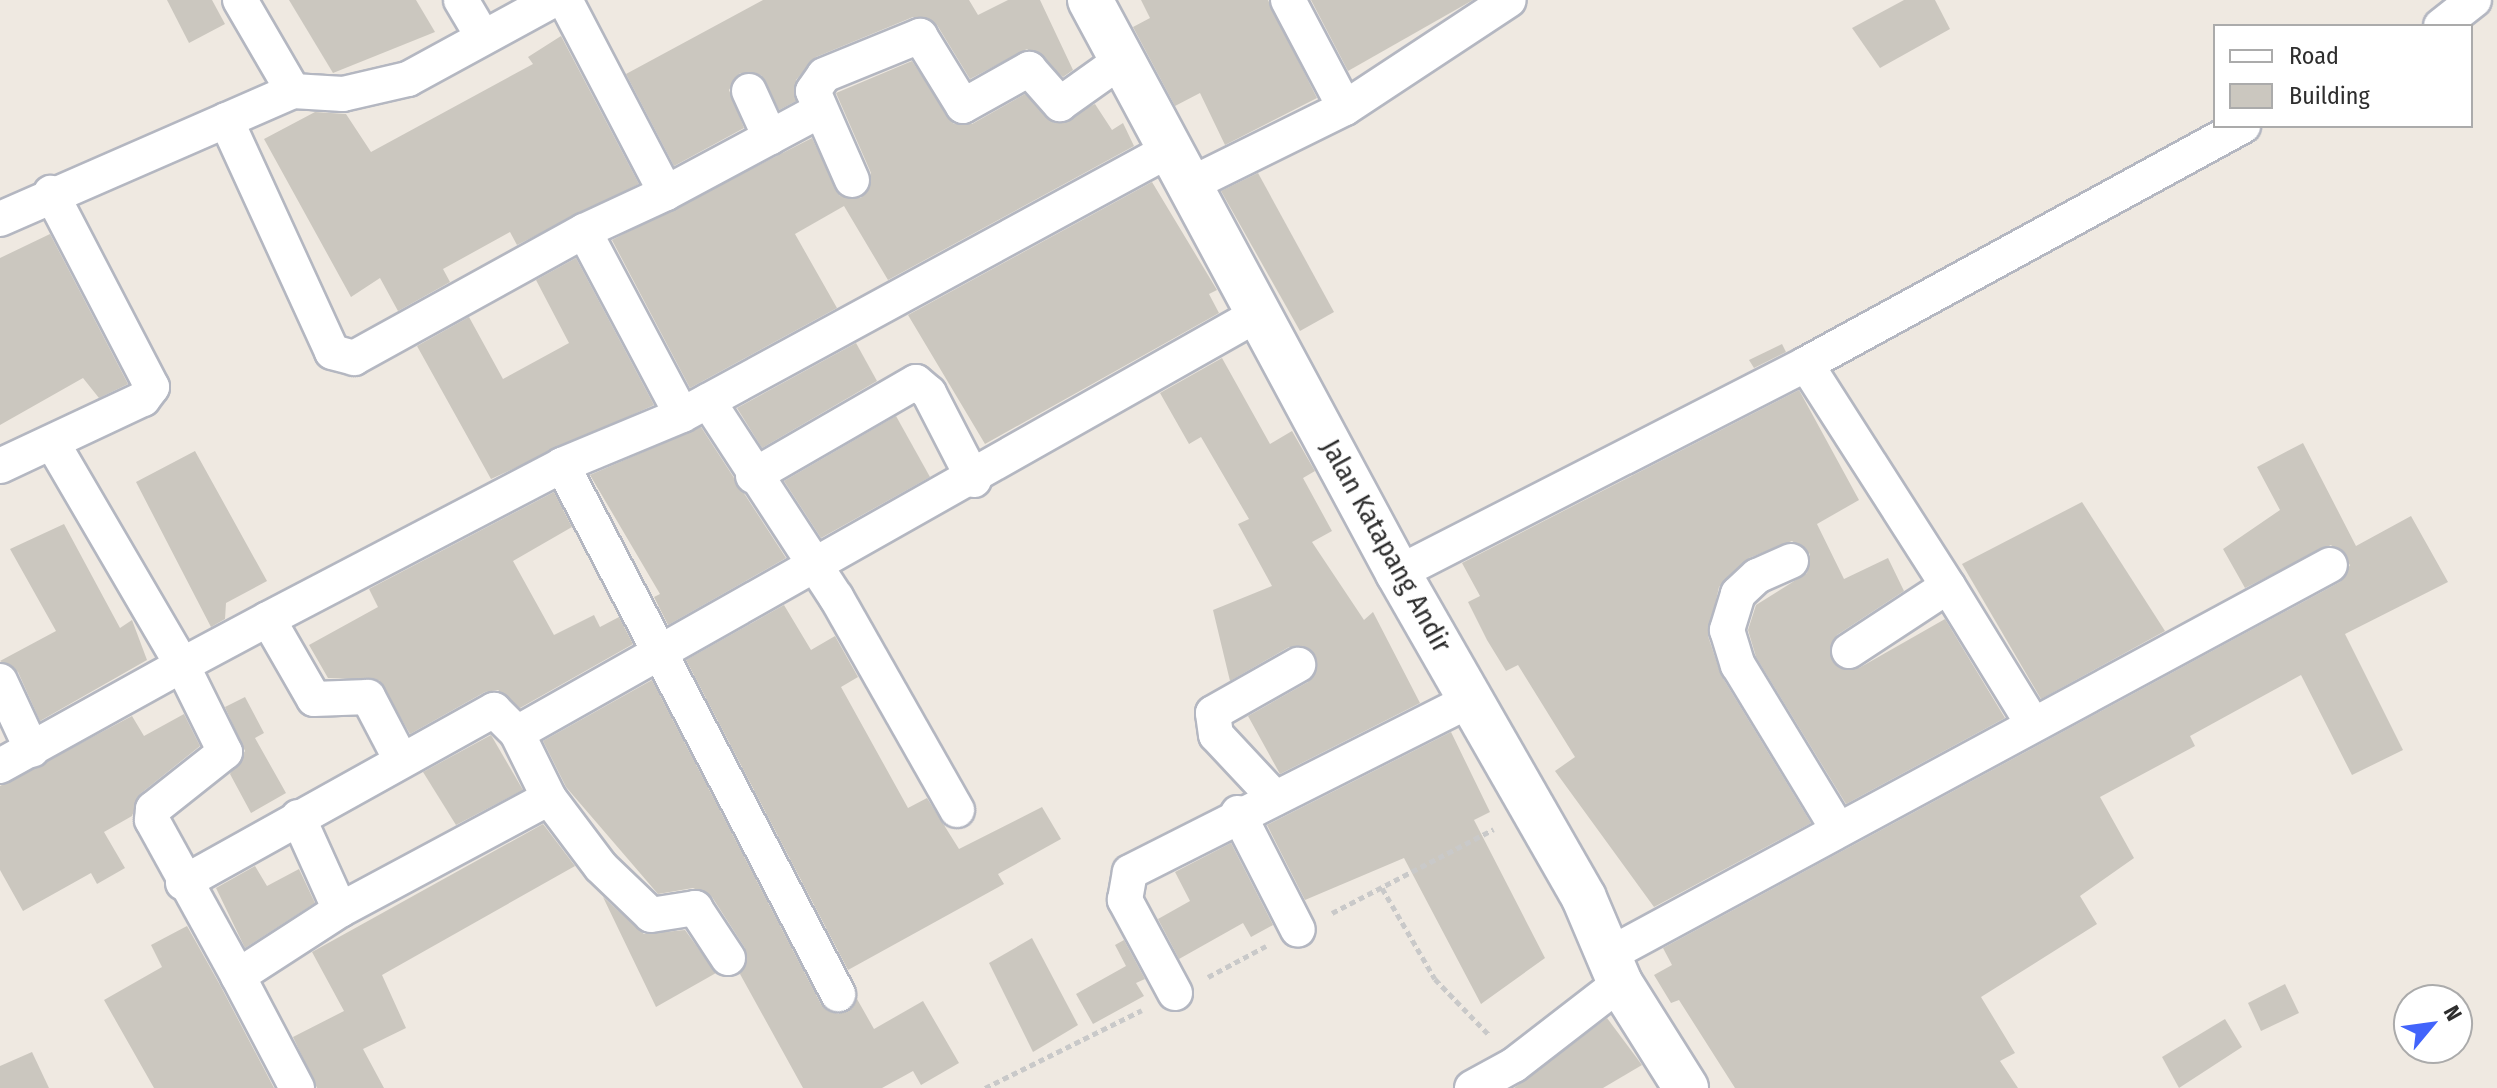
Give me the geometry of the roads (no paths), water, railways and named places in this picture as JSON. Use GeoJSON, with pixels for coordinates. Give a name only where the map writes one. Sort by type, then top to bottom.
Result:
{"type":"FeatureCollection","features":[{"type":"Feature","properties":{"kind":"street"},"geometry":{"type":"LineString","coordinates":[[240,0],[293,91]]}},
{"type":"Feature","properties":{"kind":"street"},"geometry":{"type":"LineString","coordinates":[[461,0],[483,37]]}},
{"type":"Feature","properties":{"kind":"street"},"geometry":{"type":"LineString","coordinates":[[0,219],[51,193],[293,91],[376,89],[553,0]]}},
{"type":"Feature","properties":{"kind":"street"},"geometry":{"type":"LineString","coordinates":[[565,0],[666,193]]}},
{"type":"Feature","properties":{"kind":"street","name":"Jalan Katapang Andir"},"geometry":{"type":"LineString","coordinates":[[1090,0],[1398,573],[1472,699],[1616,968],[1686,1088]]}},
{"type":"Feature","properties":{"kind":"street"},"geometry":{"type":"LineString","coordinates":[[1288,0],[1345,108]]}},
{"type":"Feature","properties":{"kind":"street"},"geometry":{"type":"LineString","coordinates":[[0,766],[182,665],[562,465],[695,408],[1179,168],[1345,108],[1509,0]]}},
{"type":"Feature","properties":{"kind":"street"},"geometry":{"type":"LineString","coordinates":[[2444,24],[2474,0]]}},
{"type":"Feature","properties":{"kind":"street"},"geometry":{"type":"LineString","coordinates":[[852,180],[819,111],[814,81],[920,36],[963,106],[1029,69],[1060,104],[1123,59]]}},
{"type":"Feature","properties":{"kind":"street"},"geometry":{"type":"LineString","coordinates":[[749,91],[770,137]]}},
{"type":"Feature","properties":{"kind":"street"},"geometry":{"type":"LineString","coordinates":[[226,120],[332,352],[354,358],[584,231],[666,193],[819,111]]}},
{"type":"Feature","properties":{"kind":"street"},"geometry":{"type":"LineString","coordinates":[[1398,573],[1806,364],[2239,128]]}},
{"type":"Feature","properties":{"kind":"street"},"geometry":{"type":"LineString","coordinates":[[0,466],[53,444],[143,399],[153,380],[51,193]]}},
{"type":"Feature","properties":{"kind":"street"},"geometry":{"type":"LineString","coordinates":[[584,231],[695,408],[753,476],[812,567],[836,597],[957,810]]}},
{"type":"Feature","properties":{"kind":"street"},"geometry":{"type":"LineString","coordinates":[[517,733],[974,480],[1260,313]]}},
{"type":"Feature","properties":{"kind":"street"},"geometry":{"type":"LineString","coordinates":[[1806,364],[2031,721]]}},
{"type":"Feature","properties":{"kind":"street"},"geometry":{"type":"LineString","coordinates":[[753,476],[916,382],[929,393],[974,480]]}},
{"type":"Feature","properties":{"kind":"street"},"geometry":{"type":"LineString","coordinates":[[53,444],[182,665],[225,752],[153,809],[183,883],[238,976],[297,1088]]}},
{"type":"Feature","properties":{"kind":"street"},"geometry":{"type":"LineString","coordinates":[[562,465],[655,654],[838,994]]}},
{"type":"Feature","properties":{"kind":"street"},"geometry":{"type":"LineString","coordinates":[[1791,561],[1757,576],[1738,594],[1727,630],[1738,665],[1837,828]]}},
{"type":"Feature","properties":{"kind":"street"},"geometry":{"type":"LineString","coordinates":[[1472,1088],[1514,1065],[1616,968],[1837,828],[2031,721],[2330,565]]}},
{"type":"Feature","properties":{"kind":"street"},"geometry":{"type":"LineString","coordinates":[[1849,651],[1948,586]]}},
{"type":"Feature","properties":{"kind":"street"},"geometry":{"type":"LineString","coordinates":[[268,619],[314,699],[368,697],[401,760]]}},
{"type":"Feature","properties":{"kind":"street"},"geometry":{"type":"LineString","coordinates":[[1275,798],[1216,735],[1213,713],[1298,665]]}},
{"type":"Feature","properties":{"kind":"street"},"geometry":{"type":"LineString","coordinates":[[0,681],[32,750]]}},
{"type":"Feature","properties":{"kind":"street"},"geometry":{"type":"LineString","coordinates":[[1175,993],[1125,900],[1125,880],[1238,813],[1275,798],[1472,699]]}},
{"type":"Feature","properties":{"kind":"street"},"geometry":{"type":"LineString","coordinates":[[183,883],[494,710],[517,733],[549,798],[647,913],[692,906],[728,958]]}},
{"type":"Feature","properties":{"kind":"street"},"geometry":{"type":"LineString","coordinates":[[238,976],[340,910],[549,798]]}},
{"type":"Feature","properties":{"kind":"street"},"geometry":{"type":"LineString","coordinates":[[1238,813],[1298,930]]}},
{"type":"Feature","properties":{"kind":"street"},"geometry":{"type":"LineString","coordinates":[[298,817],[340,910]]}}]}
